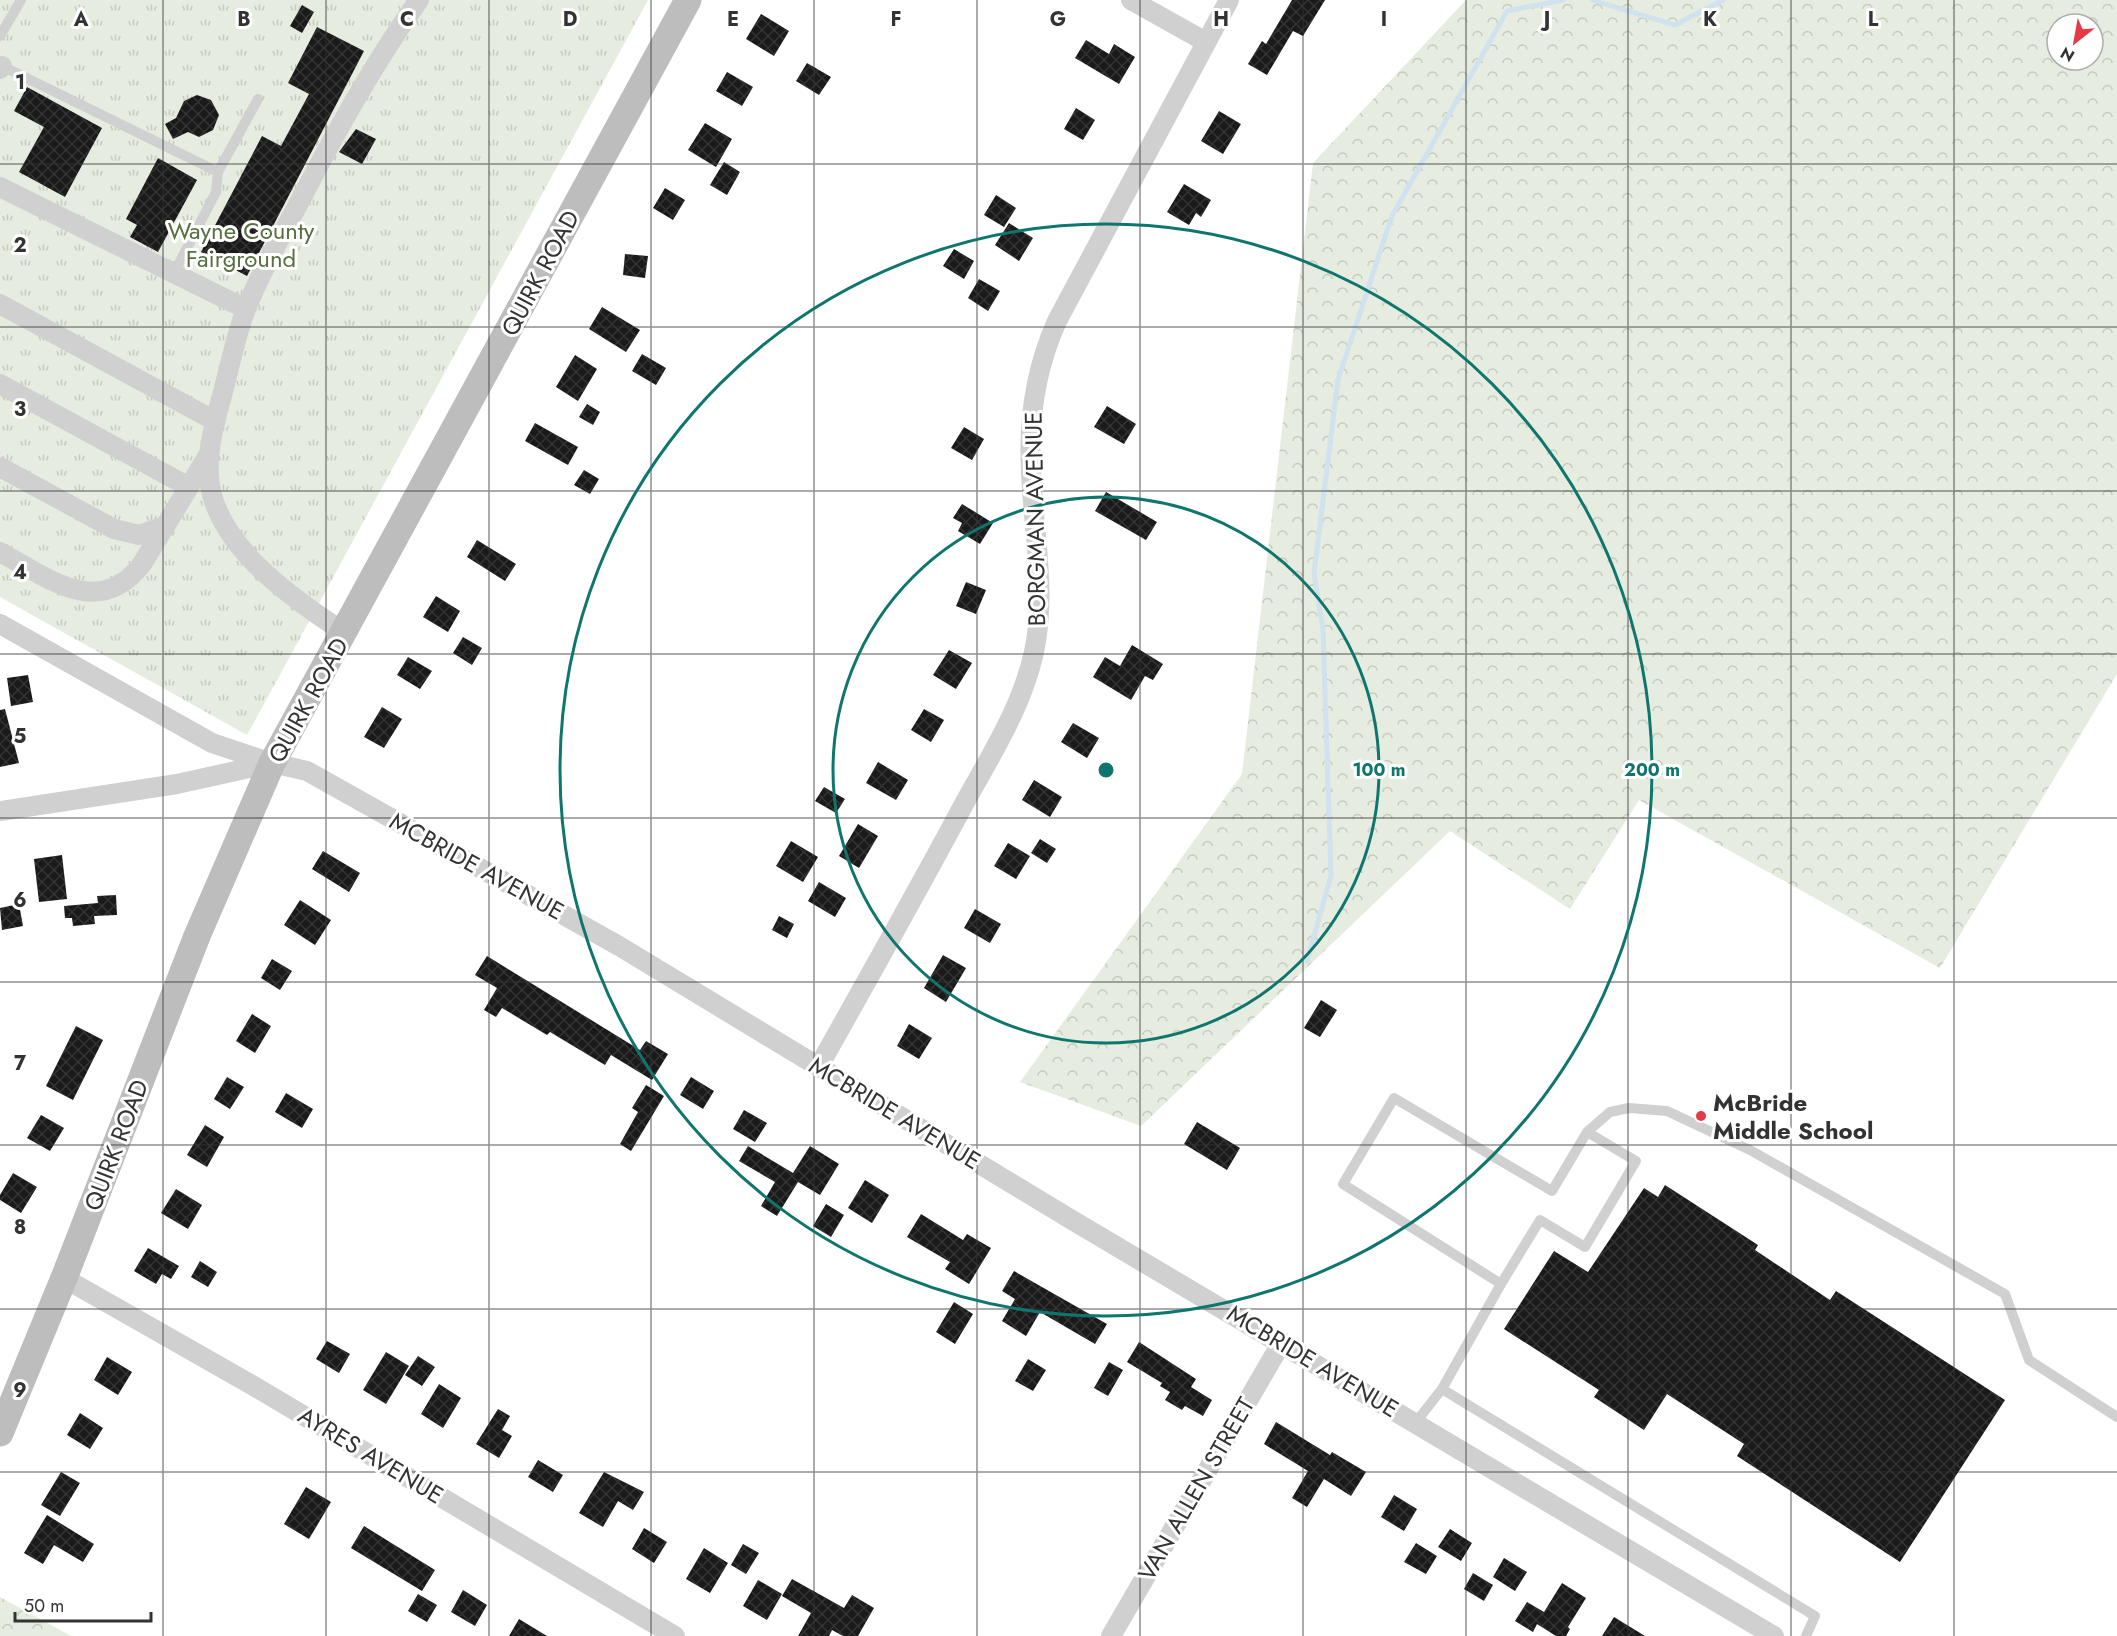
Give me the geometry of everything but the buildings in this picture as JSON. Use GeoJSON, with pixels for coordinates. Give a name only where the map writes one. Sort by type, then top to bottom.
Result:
{"type":"FeatureCollection","features":[{"type":"Feature","properties":{"kind":"street"},"geometry":{"type":"LineString","coordinates":[[345,633],[315,614],[251,560],[239,546],[216,508],[212,493],[209,454],[215,421],[246,309],[345,115],[380,54],[419,0]]}},
{"type":"Feature","properties":{"kind":"street","name":"QUIRK ROAD"},"geometry":{"type":"LineString","coordinates":[[0,1433],[64,1278],[197,936],[272,763],[345,633],[688,0]]}},
{"type":"Feature","properties":{"kind":"street"},"geometry":{"type":"LineString","coordinates":[[1131,0],[1206,42]]}},
{"type":"Feature","properties":{"kind":"street","name":"BORGMAN AVENUE"},"geometry":{"type":"LineString","coordinates":[[819,1066],[930,869],[1023,690],[1034,653],[1040,607],[1030,446],[1033,403],[1042,360],[1058,321],[1229,0]]}},
{"type":"Feature","properties":{"kind":"street"},"geometry":{"type":"LineString","coordinates":[[0,187],[246,309]]}},
{"type":"Feature","properties":{"kind":"street"},"geometry":{"type":"LineString","coordinates":[[0,304],[215,421]]}},
{"type":"Feature","properties":{"kind":"street"},"geometry":{"type":"LineString","coordinates":[[0,384],[189,487]]}},
{"type":"Feature","properties":{"kind":"street"},"geometry":{"type":"LineString","coordinates":[[0,552],[74,590],[93,593],[115,589],[131,579],[209,454]]}},
{"type":"Feature","properties":{"kind":"street"},"geometry":{"type":"LineString","coordinates":[[0,467],[114,530],[139,535],[165,526]]}},
{"type":"Feature","properties":{"kind":"street","name":"MCBRIDE AVENUE"},"geometry":{"type":"LineString","coordinates":[[0,624],[212,743],[272,763],[308,771],[619,946],[1072,1220],[1282,1342],[1774,1636]]}},
{"type":"Feature","properties":{"kind":"street"},"geometry":{"type":"LineString","coordinates":[[0,811],[177,784],[272,763]]}},
{"type":"Feature","properties":{"kind":"street","name":"AYRES AVENUE"},"geometry":{"type":"LineString","coordinates":[[64,1278],[252,1385],[675,1636]]}},
{"type":"Feature","properties":{"kind":"street","name":"VAN ALLEN STREET"},"geometry":{"type":"LineString","coordinates":[[1111,1636],[1282,1342]]}},
{"type":"Feature","properties":{"kind":"lane"},"geometry":{"type":"LineString","coordinates":[[0,36],[21,0]]}},
{"type":"Feature","properties":{"kind":"lane"},"geometry":{"type":"LineString","coordinates":[[1,67],[218,172]]}},
{"type":"Feature","properties":{"kind":"lane"},"geometry":{"type":"LineString","coordinates":[[173,274],[216,192],[218,172],[258,99]]}},
{"type":"Feature","properties":{"kind":"lane"},"geometry":{"type":"LineString","coordinates":[[1501,1284],[1343,1184],[1394,1098],[1552,1191],[1587,1132],[1610,1112],[1629,1107],[1667,1111],[1750,1150],[2005,1294],[2029,1360],[2117,1417]]}},
{"type":"Feature","properties":{"kind":"lane"},"geometry":{"type":"LineString","coordinates":[[1416,1422],[1442,1389],[1540,1220],[1584,1247],[1636,1161],[1587,1132]]}},
{"type":"Feature","properties":{"kind":"lane"},"geometry":{"type":"LineString","coordinates":[[1442,1389],[1815,1616],[1806,1636]]}},
{"type":"Feature","properties":{"kind":"green space","name":"Wayne County Fairground"},"geometry":{"type":"Polygon","coordinates":[[[0,0],[648,0],[247,735],[0,597],[0,0]]]}},
{"type":"Feature","properties":{"kind":"green space"},"geometry":{"type":"Polygon","coordinates":[[[1466,0],[2117,0],[2117,674],[1940,968],[1639,800],[1570,909],[1450,831],[1141,1126],[1020,1082],[1242,774],[1313,163],[1466,0]]]}},
{"type":"Feature","properties":{"kind":"green space"},"geometry":{"type":"Polygon","coordinates":[[[0,1597],[71,1636],[0,1636],[0,1597]]]}},
{"type":"Feature","properties":{"kind":"waterway"},"geometry":{"type":"LineString","coordinates":[[1307,961],[1331,876],[1323,630],[1314,573],[1338,380],[1392,216],[1507,11],[1563,0]]}},
{"type":"Feature","properties":{"kind":"waterway"},"geometry":{"type":"LineString","coordinates":[[1592,0],[1675,25],[1723,0]]}},
{"type":"Feature","properties":{"kind":"place","name":"McBride Middle School"},"geometry":{"type":"Point","coordinates":[1701,1116]}}]}
